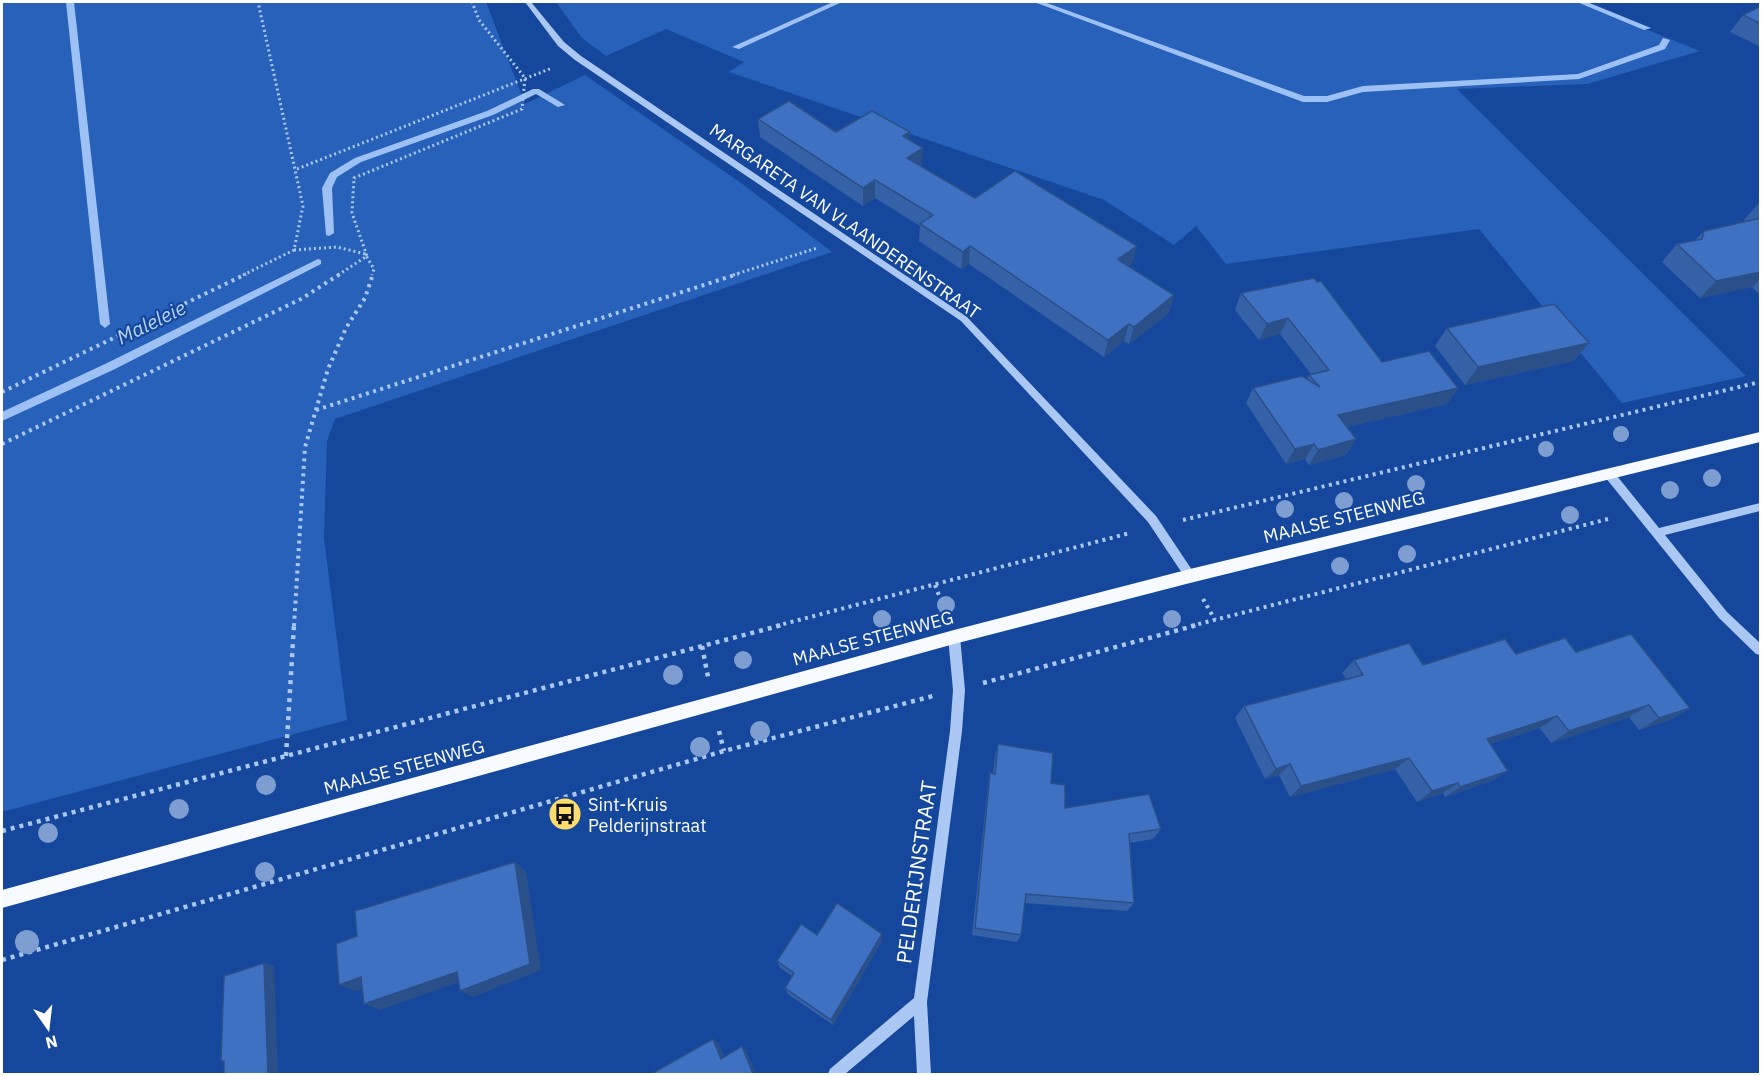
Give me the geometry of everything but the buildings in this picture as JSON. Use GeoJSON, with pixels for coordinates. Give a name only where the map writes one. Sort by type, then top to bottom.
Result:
{"type":"FeatureCollection","features":[{"type":"Feature","properties":{"kind":"main road","name":"MAALSE STEENWEG"},"geometry":{"type":"LineString","coordinates":[[2,899],[954,638],[1190,576],[1761,437]]}},
{"type":"Feature","properties":{"kind":"street","name":"MARGARETA VAN VLAANDERENSTRAAT"},"geometry":{"type":"LineString","coordinates":[[528,2],[561,44],[578,58],[964,319],[1158,526],[1190,576]]}},
{"type":"Feature","properties":{"kind":"street"},"geometry":{"type":"LineString","coordinates":[[1609,474],[1723,615],[1761,650]]}},
{"type":"Feature","properties":{"kind":"street"},"geometry":{"type":"LineString","coordinates":[[1657,533],[1761,507]]}},
{"type":"Feature","properties":{"kind":"street","name":"PELDERIJNSTRAAT"},"geometry":{"type":"LineString","coordinates":[[924,1074],[920,1002],[959,690],[954,638]]}},
{"type":"Feature","properties":{"kind":"street"},"geometry":{"type":"LineString","coordinates":[[835,1074],[920,1002]]}},
{"type":"Feature","properties":{"kind":"path"},"geometry":{"type":"LineString","coordinates":[[258,2],[297,170],[303,206],[294,250]]}},
{"type":"Feature","properties":{"kind":"path"},"geometry":{"type":"LineString","coordinates":[[286,756],[305,447],[328,369],[342,338],[365,298],[374,269],[352,213],[354,178],[522,109],[525,78],[479,20],[472,2]]}},
{"type":"Feature","properties":{"kind":"path"},"geometry":{"type":"LineString","coordinates":[[297,170],[578,58]]}},
{"type":"Feature","properties":{"kind":"path"},"geometry":{"type":"LineString","coordinates":[[315,410],[845,239]]}},
{"type":"Feature","properties":{"kind":"path"},"geometry":{"type":"LineString","coordinates":[[2,392],[294,250],[337,248],[367,256]]}},
{"type":"Feature","properties":{"kind":"path"},"geometry":{"type":"LineString","coordinates":[[2,444],[301,298],[367,256]]}},
{"type":"Feature","properties":{"kind":"path"},"geometry":{"type":"LineString","coordinates":[[2,831],[1158,526],[1761,382]]}},
{"type":"Feature","properties":{"kind":"path"},"geometry":{"type":"LineString","coordinates":[[2,960],[724,751],[1215,620],[1638,511]]}},
{"type":"Feature","properties":{"kind":"shaded area"},"geometry":{"type":"Polygon","coordinates":[[[2,2],[486,2],[525,104],[585,75],[741,183],[832,252],[335,419],[327,441],[324,538],[347,720],[2,812],[2,2]]]}},
{"type":"Feature","properties":{"kind":"shaded area"},"geometry":{"type":"Polygon","coordinates":[[[556,2],[1578,2],[1700,51],[1587,84],[1457,89],[1746,376],[1622,403],[1479,229],[1226,264],[1196,226],[1174,245],[1104,200],[729,72],[744,62],[666,29],[606,56],[582,38],[556,2]]]}},
{"type":"Feature","properties":{"kind":"waterway"},"geometry":{"type":"LineString","coordinates":[[70,2],[105,324]]}},
{"type":"Feature","properties":{"kind":"waterway","name":"Maleleie"},"geometry":{"type":"LineString","coordinates":[[736,47],[838,2]]}},
{"type":"Feature","properties":{"kind":"waterway"},"geometry":{"type":"LineString","coordinates":[[1038,2],[1303,99],[1327,99],[1363,89],[1579,76],[1662,47],[1666,40]]}},
{"type":"Feature","properties":{"kind":"waterway"},"geometry":{"type":"LineString","coordinates":[[1581,2],[1647,28]]}},
{"type":"Feature","properties":{"kind":"waterway","name":"Maleleie"},"geometry":{"type":"LineString","coordinates":[[329,233],[327,188],[333,175],[358,160],[490,113],[536,91],[561,105]]}},
{"type":"Feature","properties":{"kind":"waterway","name":"Maleleie"},"geometry":{"type":"LineString","coordinates":[[2,417],[109,367],[318,262]]}},
{"type":"Feature","properties":{"kind":"place","name":"Sint-Kruis Pelderijnstraat"},"geometry":{"type":"Point","coordinates":[565,814]}}]}
